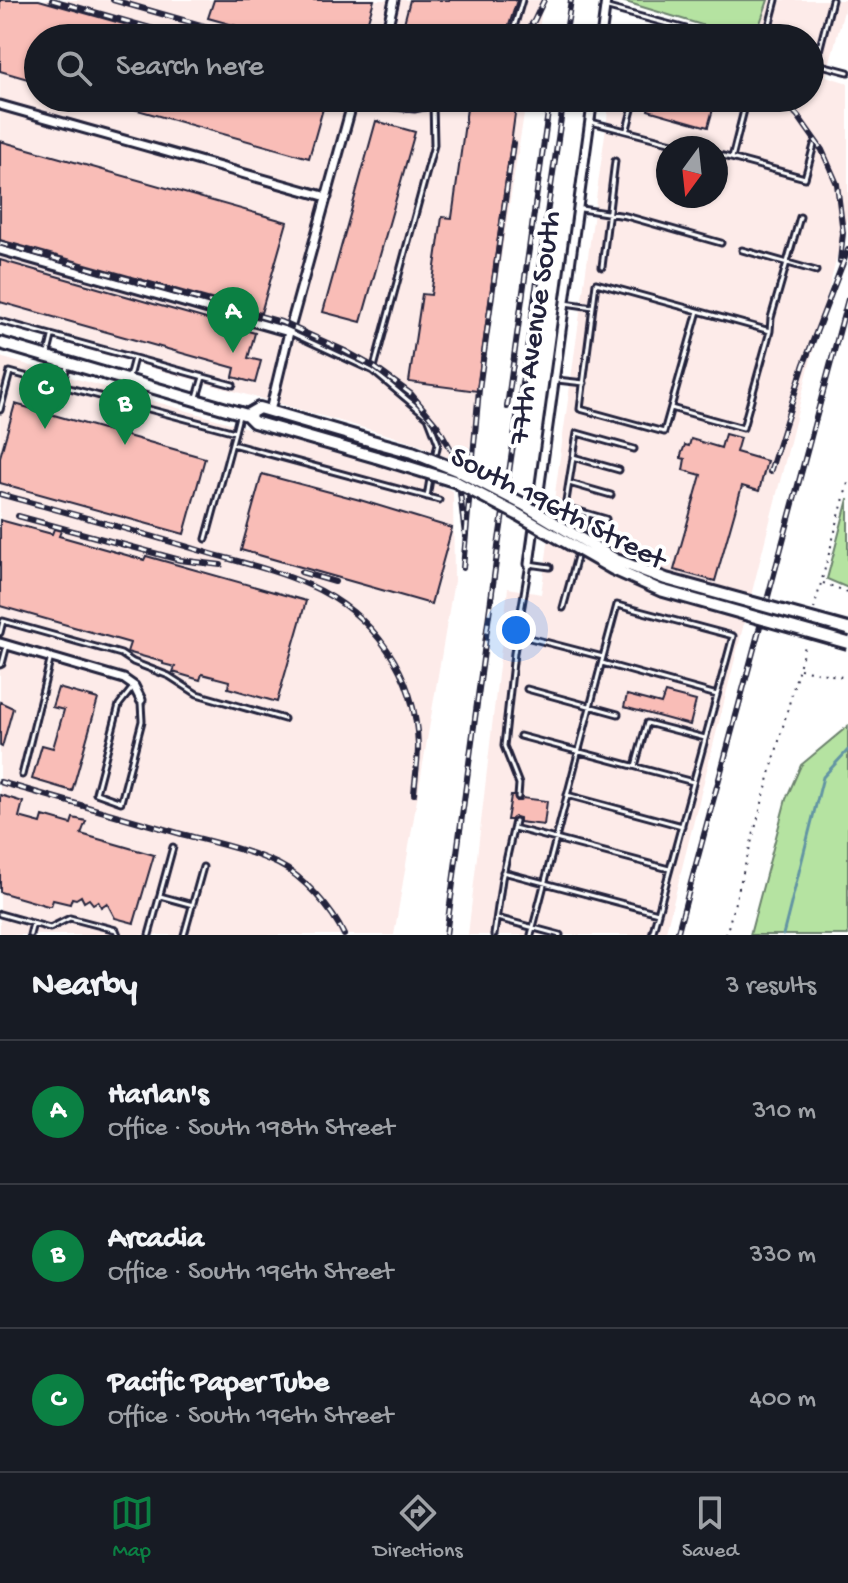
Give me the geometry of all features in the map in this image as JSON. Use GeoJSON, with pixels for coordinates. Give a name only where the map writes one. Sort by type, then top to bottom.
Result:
{"type":"FeatureCollection","features":[{"type":"Feature","properties":{"kind":"main road","name":"South 196th Street"},"geometry":{"type":"LineString","coordinates":[[0,343],[244,414],[254,422],[454,481],[613,569],[660,590],[848,643]]}},
{"type":"Feature","properties":{"kind":"main road","name":"South 196th Street"},"geometry":{"type":"LineString","coordinates":[[244,414],[259,408],[412,452],[459,471],[523,504],[616,560],[666,579],[848,629]]}},
{"type":"Feature","properties":{"kind":"street"},"geometry":{"type":"LineString","coordinates":[[389,24],[394,0]]}},
{"type":"Feature","properties":{"kind":"street"},"geometry":{"type":"LineString","coordinates":[[603,24],[606,4]]}},
{"type":"Feature","properties":{"kind":"street"},"geometry":{"type":"LineString","coordinates":[[0,105],[24,112]]}},
{"type":"Feature","properties":{"kind":"street"},"geometry":{"type":"LineString","coordinates":[[25,112],[327,197]]}},
{"type":"Feature","properties":{"kind":"street"},"geometry":{"type":"LineString","coordinates":[[270,411],[350,112]]}},
{"type":"Feature","properties":{"kind":"street","name":"77th Avenue South"},"geometry":{"type":"LineString","coordinates":[[529,564],[591,112]]}},
{"type":"Feature","properties":{"kind":"street"},"geometry":{"type":"LineString","coordinates":[[0,250],[289,332]]}},
{"type":"Feature","properties":{"kind":"street"},"geometry":{"type":"LineString","coordinates":[[3,644],[124,679],[134,686],[141,700]]}},
{"type":"Feature","properties":{"kind":"lane"},"geometry":{"type":"LineString","coordinates":[[515,24],[522,0]]}},
{"type":"Feature","properties":{"kind":"lane"},"geometry":{"type":"LineString","coordinates":[[770,24],[776,0]]}},
{"type":"Feature","properties":{"kind":"lane"},"geometry":{"type":"LineString","coordinates":[[824,31],[832,0]]}},
{"type":"Feature","properties":{"kind":"lane"},"geometry":{"type":"LineString","coordinates":[[606,4],[673,24]]}},
{"type":"Feature","properties":{"kind":"lane"},"geometry":{"type":"LineString","coordinates":[[824,66],[848,72]]}},
{"type":"Feature","properties":{"kind":"lane"},"geometry":{"type":"LineString","coordinates":[[373,371],[434,145],[433,112]]}},
{"type":"Feature","properties":{"kind":"lane"},"geometry":{"type":"LineString","coordinates":[[626,131],[631,112]]}},
{"type":"Feature","properties":{"kind":"lane"},"geometry":{"type":"LineString","coordinates":[[732,158],[744,112]]}},
{"type":"Feature","properties":{"kind":"lane"},"geometry":{"type":"LineString","coordinates":[[589,121],[656,139]]}},
{"type":"Feature","properties":{"kind":"lane"},"geometry":{"type":"LineString","coordinates":[[728,157],[805,178],[814,145]]}},
{"type":"Feature","properties":{"kind":"lane"},"geometry":{"type":"LineString","coordinates":[[602,267],[615,161]]}},
{"type":"Feature","properties":{"kind":"lane"},"geometry":{"type":"LineString","coordinates":[[577,208],[632,218],[721,243]]}},
{"type":"Feature","properties":{"kind":"lane"},"geometry":{"type":"LineString","coordinates":[[671,408],[743,428],[800,217]]}},
{"type":"Feature","properties":{"kind":"lane"},"geometry":{"type":"LineString","coordinates":[[742,250],[816,271]]}},
{"type":"Feature","properties":{"kind":"lane"},"geometry":{"type":"LineString","coordinates":[[698,311],[664,432],[580,409],[596,283],[698,311],[770,331]]}},
{"type":"Feature","properties":{"kind":"lane"},"geometry":{"type":"LineString","coordinates":[[564,303],[593,307]]}},
{"type":"Feature","properties":{"kind":"lane"},"geometry":{"type":"LineString","coordinates":[[0,321],[233,385]]}},
{"type":"Feature","properties":{"kind":"lane"},"geometry":{"type":"LineString","coordinates":[[289,332],[373,371],[428,417],[438,443],[427,497]]}},
{"type":"Feature","properties":{"kind":"lane"},"geometry":{"type":"LineString","coordinates":[[47,357],[53,336]]}},
{"type":"Feature","properties":{"kind":"lane"},"geometry":{"type":"LineString","coordinates":[[128,380],[134,358]]}},
{"type":"Feature","properties":{"kind":"lane"},"geometry":{"type":"LineString","coordinates":[[62,386],[68,363]]}},
{"type":"Feature","properties":{"kind":"lane"},"geometry":{"type":"LineString","coordinates":[[0,410],[10,372],[235,432]]}},
{"type":"Feature","properties":{"kind":"lane"},"geometry":{"type":"LineString","coordinates":[[196,400],[203,377]]}},
{"type":"Feature","properties":{"kind":"lane"},"geometry":{"type":"LineString","coordinates":[[554,379],[584,383]]}},
{"type":"Feature","properties":{"kind":"lane"},"geometry":{"type":"LineString","coordinates":[[206,539],[235,432],[244,414]]}},
{"type":"Feature","properties":{"kind":"lane"},"geometry":{"type":"LineString","coordinates":[[565,507],[577,433],[634,449]]}},
{"type":"Feature","properties":{"kind":"lane"},"geometry":{"type":"LineString","coordinates":[[232,444],[439,500]]}},
{"type":"Feature","properties":{"kind":"lane"},"geometry":{"type":"LineString","coordinates":[[573,457],[619,470]]}},
{"type":"Feature","properties":{"kind":"lane"},"geometry":{"type":"LineString","coordinates":[[569,483],[611,495]]}},
{"type":"Feature","properties":{"kind":"lane"},"geometry":{"type":"LineString","coordinates":[[538,502],[606,519]]}},
{"type":"Feature","properties":{"kind":"lane"},"geometry":{"type":"LineString","coordinates":[[563,608],[588,514]]}},
{"type":"Feature","properties":{"kind":"lane"},"geometry":{"type":"LineString","coordinates":[[518,797],[519,784],[504,746],[518,635],[529,564],[550,567]]}},
{"type":"Feature","properties":{"kind":"lane"},"geometry":{"type":"LineString","coordinates":[[531,935],[617,605],[733,636],[652,935]]}},
{"type":"Feature","properties":{"kind":"lane"},"geometry":{"type":"LineString","coordinates":[[0,633],[3,621],[121,654],[169,676],[197,694],[284,719]]}},
{"type":"Feature","properties":{"kind":"lane"},"geometry":{"type":"LineString","coordinates":[[518,635],[603,657]]}},
{"type":"Feature","properties":{"kind":"lane"},"geometry":{"type":"LineString","coordinates":[[0,665],[3,644]]}},
{"type":"Feature","properties":{"kind":"lane"},"geometry":{"type":"LineString","coordinates":[[22,775],[51,657]]}},
{"type":"Feature","properties":{"kind":"lane"},"geometry":{"type":"LineString","coordinates":[[602,663],[717,695]]}},
{"type":"Feature","properties":{"kind":"lane"},"geometry":{"type":"LineString","coordinates":[[134,686],[119,705],[96,793],[121,802],[142,721],[141,700]]}},
{"type":"Feature","properties":{"kind":"lane"},"geometry":{"type":"LineString","coordinates":[[527,689],[618,714]]}},
{"type":"Feature","properties":{"kind":"lane"},"geometry":{"type":"LineString","coordinates":[[635,766],[647,723],[705,738]]}},
{"type":"Feature","properties":{"kind":"lane"},"geometry":{"type":"LineString","coordinates":[[520,736],[693,782]]}},
{"type":"Feature","properties":{"kind":"lane"},"geometry":{"type":"LineString","coordinates":[[567,795],[682,826]]}},
{"type":"Feature","properties":{"kind":"lane"},"geometry":{"type":"LineString","coordinates":[[494,935],[503,872],[515,821]]}},
{"type":"Feature","properties":{"kind":"lane"},"geometry":{"type":"LineString","coordinates":[[514,828],[670,869]]}},
{"type":"Feature","properties":{"kind":"lane"},"geometry":{"type":"LineString","coordinates":[[149,935],[173,847]]}},
{"type":"Feature","properties":{"kind":"lane"},"geometry":{"type":"LineString","coordinates":[[184,935],[203,867]]}},
{"type":"Feature","properties":{"kind":"lane"},"geometry":{"type":"LineString","coordinates":[[503,872],[658,913]]}},
{"type":"Feature","properties":{"kind":"lane"},"geometry":{"type":"LineString","coordinates":[[160,896],[193,905]]}},
{"type":"Feature","properties":{"kind":"lane"},"geometry":{"type":"LineString","coordinates":[[0,914],[50,928],[70,918],[116,930],[118,935]]}},
{"type":"Feature","properties":{"kind":"lane"},"geometry":{"type":"LineString","coordinates":[[497,918],[560,935]]}},
{"type":"Feature","properties":{"kind":"lane"},"geometry":{"type":"LineString","coordinates":[[30,935],[33,923]]}},
{"type":"Feature","properties":{"kind":"path"},"geometry":{"type":"LineString","coordinates":[[814,611],[848,483]]}},
{"type":"Feature","properties":{"kind":"path"},"geometry":{"type":"LineString","coordinates":[[822,582],[848,592]]}},
{"type":"Feature","properties":{"kind":"path"},"geometry":{"type":"LineString","coordinates":[[726,935],[806,640]]}},
{"type":"Feature","properties":{"kind":"path"},"geometry":{"type":"LineString","coordinates":[[799,669],[848,678]]}},
{"type":"Feature","properties":{"kind":"shaded area"},"geometry":{"type":"Polygon","coordinates":[[[0,0],[543,0],[540,24],[24,24],[24,112],[524,112],[467,466],[410,441],[0,325],[0,0]]]}},
{"type":"Feature","properties":{"kind":"shaded area"},"geometry":{"type":"Polygon","coordinates":[[[766,0],[847,0],[826,76],[848,83],[848,213],[665,935],[468,935],[508,588],[541,594],[608,112],[824,112],[824,24],[759,24],[766,0]]]}},
{"type":"Feature","properties":{"kind":"shaded area"},"geometry":{"type":"Polygon","coordinates":[[[0,357],[422,478],[453,491],[454,581],[394,935],[0,935],[0,357]]]}},
{"type":"Feature","properties":{"kind":"green space"},"geometry":{"type":"Polygon","coordinates":[[[619,0],[768,0],[760,24],[699,24],[619,0]]]}},
{"type":"Feature","properties":{"kind":"green space"},"geometry":{"type":"Polygon","coordinates":[[[848,499],[848,588],[827,579],[848,499]]]}},
{"type":"Feature","properties":{"kind":"green space"},"geometry":{"type":"Polygon","coordinates":[[[848,726],[848,935],[750,935],[786,799],[801,765],[848,726]]]}},
{"type":"Feature","properties":{"kind":"building"},"geometry":{"type":"Polygon","coordinates":[[[0,0],[39,0],[124,24],[24,24],[24,78],[0,71],[0,0]]]}},
{"type":"Feature","properties":{"kind":"building"},"geometry":{"type":"Polygon","coordinates":[[[214,0],[374,0],[367,24],[230,24],[208,18],[214,0]]]}},
{"type":"Feature","properties":{"kind":"building"},"geometry":{"type":"Polygon","coordinates":[[[410,0],[517,0],[509,24],[404,23],[410,0]]]}},
{"type":"Feature","properties":{"kind":"building"},"geometry":{"type":"Polygon","coordinates":[[[145,112],[322,112],[309,158],[145,112]]]}},
{"type":"Feature","properties":{"kind":"building"},"geometry":{"type":"Polygon","coordinates":[[[466,112],[515,112],[477,391],[409,382],[422,294],[431,295],[442,217],[452,218],[466,112]]]}},
{"type":"Feature","properties":{"kind":"building"},"geometry":{"type":"Polygon","coordinates":[[[655,112],[712,112],[708,127],[655,112]]]}},
{"type":"Feature","properties":{"kind":"building"},"geometry":{"type":"Polygon","coordinates":[[[376,121],[415,132],[361,322],[323,312],[376,121]]]}},
{"type":"Feature","properties":{"kind":"building"},"geometry":{"type":"Polygon","coordinates":[[[0,141],[287,222],[261,313],[0,240],[0,141]]]}},
{"type":"Feature","properties":{"kind":"building"},"geometry":{"type":"Polygon","coordinates":[[[0,260],[255,333],[248,358],[261,361],[255,383],[233,377],[235,368],[0,302],[0,260]]]}},
{"type":"Feature","properties":{"kind":"building"},"geometry":{"type":"Polygon","coordinates":[[[15,404],[205,458],[184,534],[0,483],[0,457],[15,404]]]}},
{"type":"Feature","properties":{"kind":"building"},"geometry":{"type":"Polygon","coordinates":[[[725,434],[740,438],[736,452],[767,461],[759,491],[742,486],[715,581],[674,570],[701,475],[683,470],[685,459],[681,455],[691,439],[721,448],[725,434]]]}},
{"type":"Feature","properties":{"kind":"building"},"geometry":{"type":"Polygon","coordinates":[[[262,474],[452,528],[431,604],[241,550],[262,474]]]}},
{"type":"Feature","properties":{"kind":"building"},"geometry":{"type":"Polygon","coordinates":[[[0,520],[52,534],[54,529],[61,531],[59,536],[144,560],[146,556],[306,601],[277,702],[228,688],[229,681],[202,674],[200,680],[173,672],[175,667],[127,652],[130,643],[0,606],[0,520]]]}},
{"type":"Feature","properties":{"kind":"building"},"geometry":{"type":"Polygon","coordinates":[[[58,688],[98,699],[72,791],[32,779],[42,745],[53,748],[64,710],[52,707],[58,688]]]}},
{"type":"Feature","properties":{"kind":"building"},"geometry":{"type":"Polygon","coordinates":[[[665,693],[696,701],[690,725],[624,707],[627,695],[661,704],[665,693]]]}},
{"type":"Feature","properties":{"kind":"building"},"geometry":{"type":"Polygon","coordinates":[[[0,702],[13,708],[2,747],[0,746],[0,702]]]}},
{"type":"Feature","properties":{"kind":"building"},"geometry":{"type":"Polygon","coordinates":[[[0,795],[23,802],[19,817],[41,823],[43,816],[71,824],[73,818],[86,821],[81,834],[154,855],[134,923],[115,918],[107,903],[101,907],[98,901],[93,904],[89,899],[84,902],[81,896],[72,898],[70,904],[53,900],[48,906],[0,892],[0,795]]]}},
{"type":"Feature","properties":{"kind":"building"},"geometry":{"type":"Polygon","coordinates":[[[511,796],[517,801],[522,798],[547,801],[544,825],[519,822],[519,818],[515,817],[507,820],[511,796]]]}},
{"type":"Feature","properties":{"kind":"waterway"},"geometry":{"type":"LineString","coordinates":[[783,935],[823,777],[848,750]]}},
{"type":"Feature","properties":{"kind":"railway"},"geometry":{"type":"LineString","coordinates":[[52,0],[136,24]]}},
{"type":"Feature","properties":{"kind":"railway"},"geometry":{"type":"LineString","coordinates":[[113,0],[197,24]]}},
{"type":"Feature","properties":{"kind":"railway"},"geometry":{"type":"LineString","coordinates":[[532,24],[544,0]]}},
{"type":"Feature","properties":{"kind":"railway"},"geometry":{"type":"LineString","coordinates":[[567,24],[571,0]]}},
{"type":"Feature","properties":{"kind":"railway"},"geometry":{"type":"LineString","coordinates":[[507,407],[548,112]]}},
{"type":"Feature","properties":{"kind":"railway"},"geometry":{"type":"LineString","coordinates":[[446,935],[498,547],[562,112]]}},
{"type":"Feature","properties":{"kind":"railway"},"geometry":{"type":"LineString","coordinates":[[794,112],[822,150],[837,184],[843,233],[840,261]]}},
{"type":"Feature","properties":{"kind":"railway"},"geometry":{"type":"LineString","coordinates":[[463,568],[479,389],[513,143]]}},
{"type":"Feature","properties":{"kind":"railway"},"geometry":{"type":"LineString","coordinates":[[0,243],[281,322],[374,367],[411,394],[437,425],[456,458],[465,535]]}},
{"type":"Feature","properties":{"kind":"railway"},"geometry":{"type":"LineString","coordinates":[[770,472],[804,364],[848,250]]}},
{"type":"Feature","properties":{"kind":"railway"},"geometry":{"type":"LineString","coordinates":[[677,935],[848,299]]}},
{"type":"Feature","properties":{"kind":"railway"},"geometry":{"type":"LineString","coordinates":[[0,494],[284,575],[332,597],[353,612],[387,649],[409,695],[418,746],[414,794]]}},
{"type":"Feature","properties":{"kind":"railway"},"geometry":{"type":"LineString","coordinates":[[18,516],[180,560],[221,565]]}},
{"type":"Feature","properties":{"kind":"railway"},"geometry":{"type":"LineString","coordinates":[[301,572],[335,582]]}},
{"type":"Feature","properties":{"kind":"railway"},"geometry":{"type":"LineString","coordinates":[[0,782],[229,846],[278,864],[307,885],[333,915],[344,935]]}},
{"type":"Feature","properties":{"kind":"place","name":"Harlan's"},"geometry":{"type":"Point","coordinates":[233,353]}},
{"type":"Feature","properties":{"kind":"place","name":"Pacific Paper Tube"},"geometry":{"type":"Point","coordinates":[45,429]}},
{"type":"Feature","properties":{"kind":"place","name":"Arcadia"},"geometry":{"type":"Point","coordinates":[125,445]}}]}
